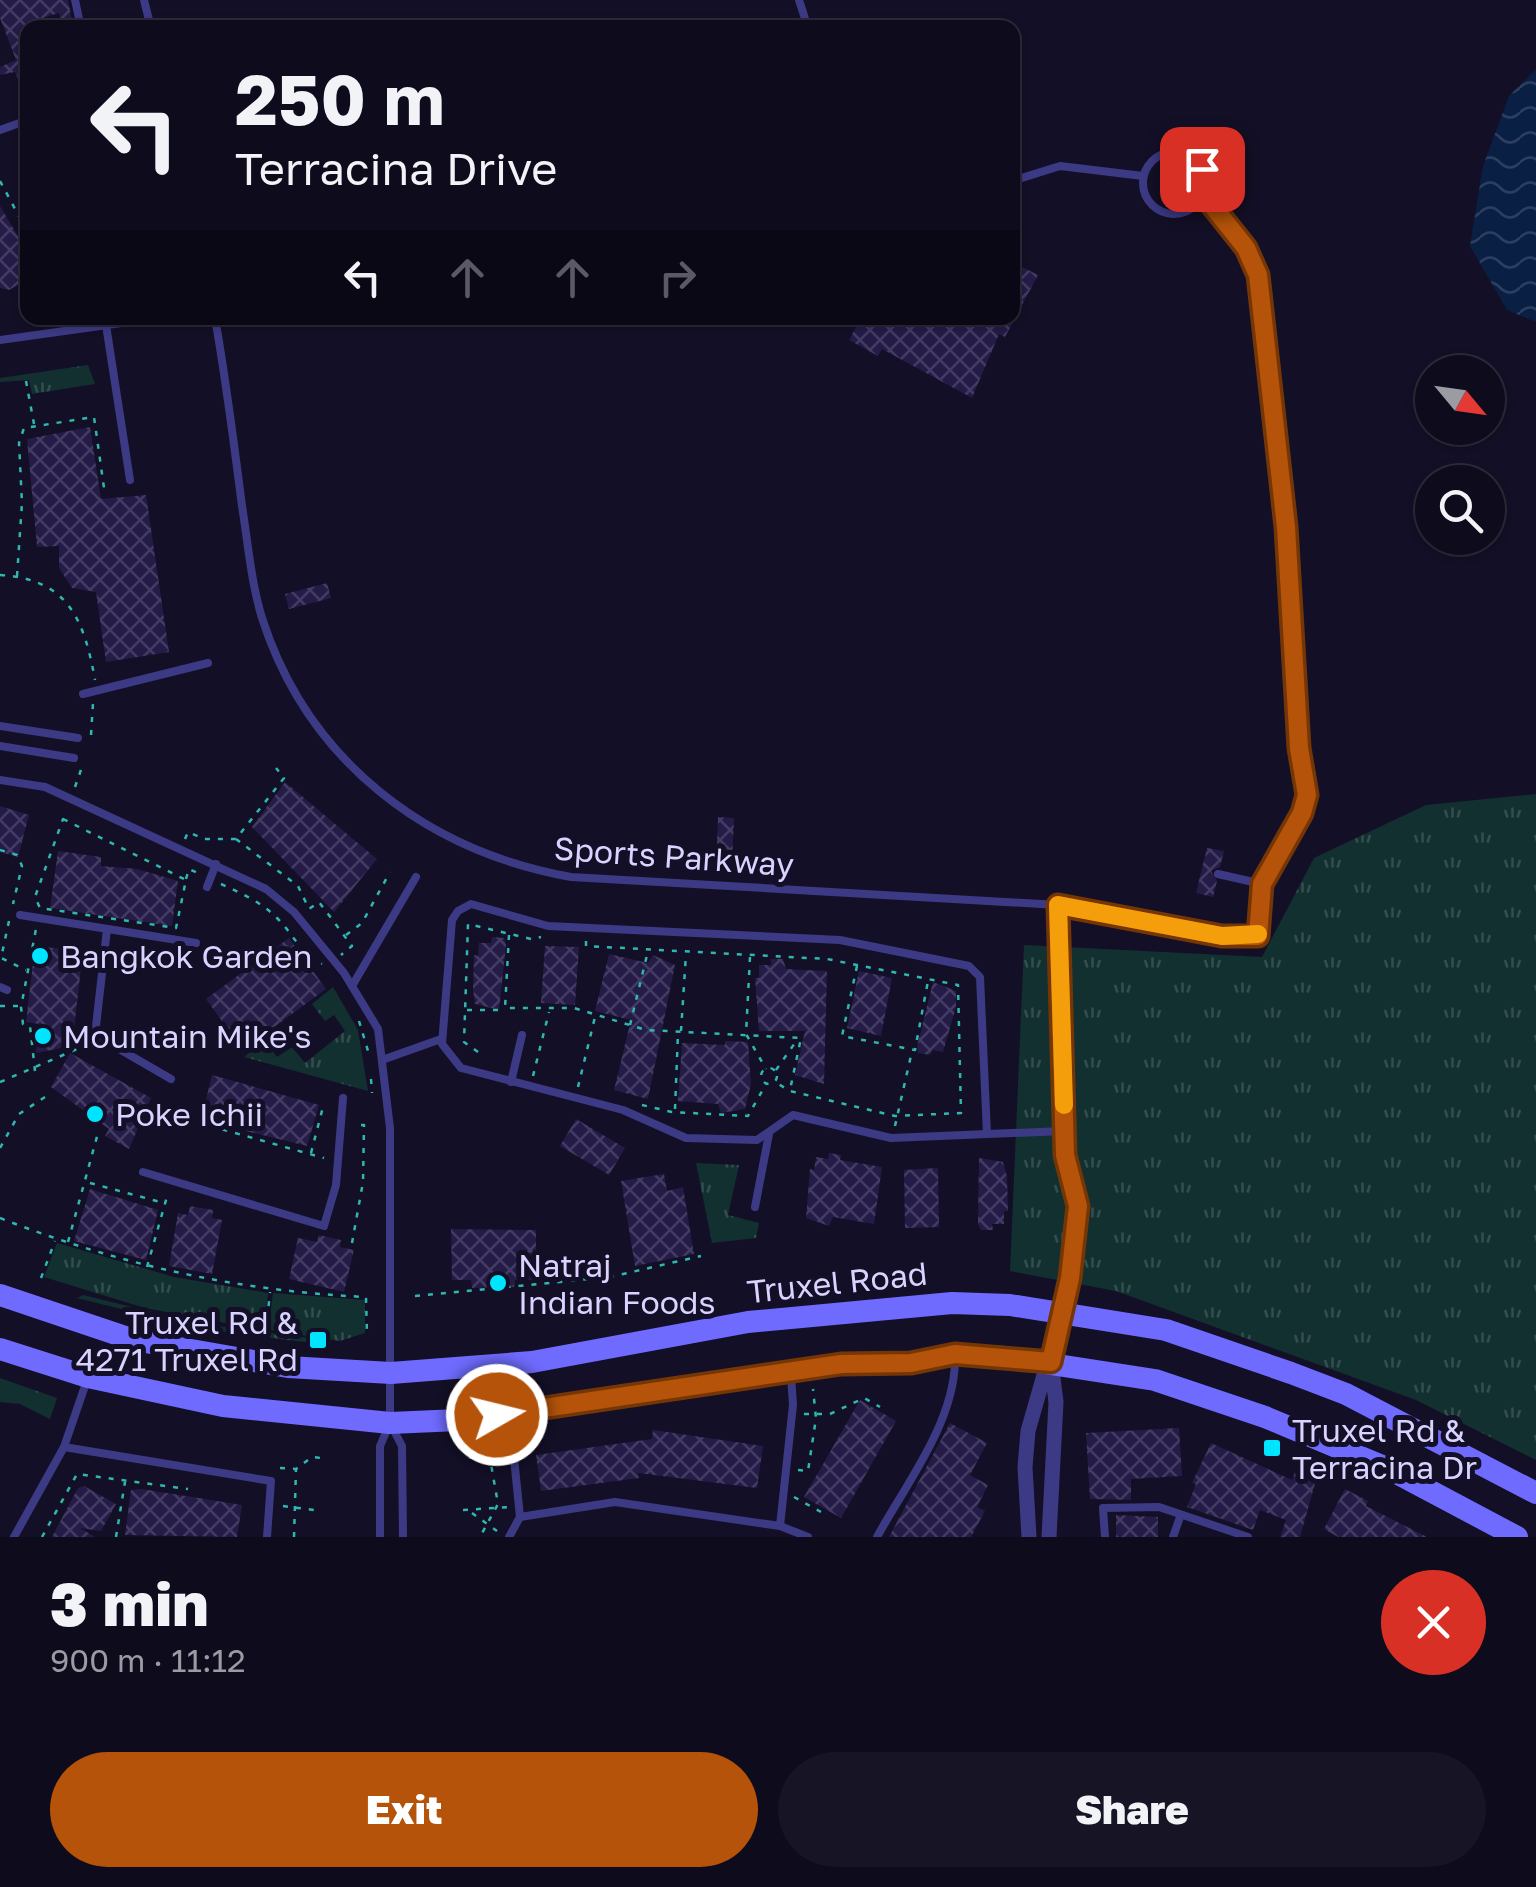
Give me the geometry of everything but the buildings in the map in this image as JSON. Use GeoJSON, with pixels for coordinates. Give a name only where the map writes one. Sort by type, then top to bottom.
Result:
{"type":"FeatureCollection","features":[{"type":"Feature","properties":{"kind":"main road","name":"Truxel Road"},"geometry":{"type":"LineString","coordinates":[[0,1295],[134,1340],[274,1365],[391,1373],[532,1362],[748,1322],[952,1302],[1062,1312],[1166,1330],[1291,1373],[1362,1402],[1536,1493]]}},
{"type":"Feature","properties":{"kind":"main road"},"geometry":{"type":"LineString","coordinates":[[0,1349],[88,1377],[223,1406],[390,1423],[459,1420],[841,1364],[911,1363],[955,1354],[1051,1362],[1155,1380],[1321,1437],[1518,1537]]}},
{"type":"Feature","properties":{"kind":"street"},"geometry":{"type":"LineString","coordinates":[[1029,1537],[1024,1467],[1028,1431],[1033,1402],[1051,1362],[1062,1312]]}},
{"type":"Feature","properties":{"kind":"street"},"geometry":{"type":"LineString","coordinates":[[1049,1537],[1056,1402],[1051,1362]]}},
{"type":"Feature","properties":{"kind":"lane"},"geometry":{"type":"LineString","coordinates":[[1203,194],[1183,213],[1161,212],[1146,198],[1143,176],[1155,158],[1179,152],[1202,169],[1203,194],[1246,248],[1258,275],[1286,527],[1299,748],[1307,795],[1302,813],[1262,884],[1218,874]]}},
{"type":"Feature","properties":{"kind":"lane"},"geometry":{"type":"LineString","coordinates":[[1020,178],[1060,166],[1143,176]]}},
{"type":"Feature","properties":{"kind":"lane"},"geometry":{"type":"LineString","coordinates":[[0,340],[106,325],[130,480]]}},
{"type":"Feature","properties":{"kind":"lane","name":"Sports Parkway"},"geometry":{"type":"LineString","coordinates":[[216,325],[252,578],[275,652],[305,710],[336,751],[372,788],[414,819],[496,859],[571,877],[1058,905],[1222,936],[1258,936],[1262,884]]}},
{"type":"Feature","properties":{"kind":"lane"},"geometry":{"type":"LineString","coordinates":[[83,694],[208,663]]}},
{"type":"Feature","properties":{"kind":"lane"},"geometry":{"type":"LineString","coordinates":[[0,726],[78,738]]}},
{"type":"Feature","properties":{"kind":"lane"},"geometry":{"type":"LineString","coordinates":[[0,746],[74,758]]}},
{"type":"Feature","properties":{"kind":"lane"},"geometry":{"type":"LineString","coordinates":[[0,780],[45,787],[182,846],[266,888],[294,912],[334,960],[378,1029],[390,1128],[391,1373],[390,1423],[380,1446],[380,1537]]}},
{"type":"Feature","properties":{"kind":"lane"},"geometry":{"type":"LineString","coordinates":[[208,883],[216,864]]}},
{"type":"Feature","properties":{"kind":"lane"},"geometry":{"type":"LineString","coordinates":[[352,986],[416,877]]}},
{"type":"Feature","properties":{"kind":"lane"},"geometry":{"type":"LineString","coordinates":[[986,1134],[980,977],[969,966],[840,940],[548,926],[470,904],[458,910],[448,936],[441,1039],[461,1068],[623,1110],[686,1138],[756,1140],[769,1134],[782,1118],[793,1115],[891,1138],[1064,1131]]}},
{"type":"Feature","properties":{"kind":"lane"},"geometry":{"type":"LineString","coordinates":[[1058,905],[1064,1131],[1078,1206],[1062,1312]]}},
{"type":"Feature","properties":{"kind":"lane"},"geometry":{"type":"LineString","coordinates":[[20,915],[39,913],[196,943]]}},
{"type":"Feature","properties":{"kind":"lane"},"geometry":{"type":"LineString","coordinates":[[108,929],[94,1035],[171,1079]]}},
{"type":"Feature","properties":{"kind":"lane"},"geometry":{"type":"LineString","coordinates":[[511,1082],[522,1035]]}},
{"type":"Feature","properties":{"kind":"lane"},"geometry":{"type":"LineString","coordinates":[[382,1060],[441,1039]]}},
{"type":"Feature","properties":{"kind":"lane"},"geometry":{"type":"LineString","coordinates":[[142,1172],[324,1226],[336,1185],[343,1098]]}},
{"type":"Feature","properties":{"kind":"lane"},"geometry":{"type":"LineString","coordinates":[[754,1207],[769,1134]]}},
{"type":"Feature","properties":{"kind":"lane"},"geometry":{"type":"LineString","coordinates":[[877,1537],[947,1410],[955,1386],[955,1354]]}},
{"type":"Feature","properties":{"kind":"lane"},"geometry":{"type":"LineString","coordinates":[[780,1526],[793,1405],[790,1372]]}},
{"type":"Feature","properties":{"kind":"lane"},"geometry":{"type":"LineString","coordinates":[[14,1537],[64,1446],[88,1377]]}},
{"type":"Feature","properties":{"kind":"lane"},"geometry":{"type":"LineString","coordinates":[[390,1423],[402,1446],[402,1537]]}},
{"type":"Feature","properties":{"kind":"lane"},"geometry":{"type":"LineString","coordinates":[[64,1446],[271,1481],[267,1537]]}},
{"type":"Feature","properties":{"kind":"lane"},"geometry":{"type":"LineString","coordinates":[[509,1537],[520,1517],[514,1458]]}},
{"type":"Feature","properties":{"kind":"lane"},"geometry":{"type":"LineString","coordinates":[[520,1517],[616,1502],[780,1526],[808,1537]]}},
{"type":"Feature","properties":{"kind":"lane"},"geometry":{"type":"LineString","coordinates":[[1105,1537],[1103,1508],[1159,1507],[1248,1537]]}},
{"type":"Feature","properties":{"kind":"lane"},"geometry":{"type":"LineString","coordinates":[[1172,1537],[1180,1517]]}},
{"type":"Feature","properties":{"kind":"path"},"geometry":{"type":"LineString","coordinates":[[0,181],[20,218]]}},
{"type":"Feature","properties":{"kind":"path"},"geometry":{"type":"LineString","coordinates":[[26,381],[34,426]]}},
{"type":"Feature","properties":{"kind":"path"},"geometry":{"type":"LineString","coordinates":[[17,576],[22,503],[19,442],[24,428],[94,417],[106,495]]}},
{"type":"Feature","properties":{"kind":"path"},"geometry":{"type":"LineString","coordinates":[[0,575],[46,584],[73,610],[90,654],[94,691],[90,740]]}},
{"type":"Feature","properties":{"kind":"path"},"geometry":{"type":"LineString","coordinates":[[73,794],[84,763]]}},
{"type":"Feature","properties":{"kind":"path"},"geometry":{"type":"LineString","coordinates":[[236,838],[284,778],[276,768]]}},
{"type":"Feature","properties":{"kind":"path"},"geometry":{"type":"LineString","coordinates":[[35,1071],[30,1026],[23,1024],[20,1006],[39,913],[35,897],[64,819],[186,880]]}},
{"type":"Feature","properties":{"kind":"path"},"geometry":{"type":"LineString","coordinates":[[39,913],[176,928],[190,869],[208,883],[248,896],[277,918],[307,958],[324,968],[352,946],[318,902],[309,908],[298,886],[236,838],[204,840],[188,832],[170,872]]}},
{"type":"Feature","properties":{"kind":"path"},"geometry":{"type":"LineString","coordinates":[[345,936],[362,923],[390,872]]}},
{"type":"Feature","properties":{"kind":"path"},"geometry":{"type":"LineString","coordinates":[[478,1052],[464,1042],[468,924],[531,939],[550,937]]}},
{"type":"Feature","properties":{"kind":"path"},"geometry":{"type":"LineString","coordinates":[[464,1010],[505,1013],[509,934]]}},
{"type":"Feature","properties":{"kind":"path"},"geometry":{"type":"LineString","coordinates":[[586,939],[586,946],[857,966],[958,985],[961,1113],[897,1116],[790,1091],[775,1082],[766,1084],[748,1116],[674,1112],[632,1102]]}},
{"type":"Feature","properties":{"kind":"path"},"geometry":{"type":"LineString","coordinates":[[630,1026],[649,950]]}},
{"type":"Feature","properties":{"kind":"path"},"geometry":{"type":"LineString","coordinates":[[674,1112],[686,952]]}},
{"type":"Feature","properties":{"kind":"path"},"geometry":{"type":"LineString","coordinates":[[750,956],[746,1034],[766,1069],[775,1072]]}},
{"type":"Feature","properties":{"kind":"path"},"geometry":{"type":"LineString","coordinates":[[857,966],[842,1036],[912,1050]]}},
{"type":"Feature","properties":{"kind":"path"},"geometry":{"type":"LineString","coordinates":[[894,1128],[929,980]]}},
{"type":"Feature","properties":{"kind":"path"},"geometry":{"type":"LineString","coordinates":[[0,1006],[20,1006]]}},
{"type":"Feature","properties":{"kind":"path"},"geometry":{"type":"LineString","coordinates":[[506,1008],[574,1008],[630,1026],[798,1037]]}},
{"type":"Feature","properties":{"kind":"path"},"geometry":{"type":"LineString","coordinates":[[548,1080],[533,1076],[550,1011]]}},
{"type":"Feature","properties":{"kind":"path"},"geometry":{"type":"LineString","coordinates":[[356,1014],[370,1060]]}},
{"type":"Feature","properties":{"kind":"path"},"geometry":{"type":"LineString","coordinates":[[563,1084],[578,1088],[595,1015]]}},
{"type":"Feature","properties":{"kind":"path"},"geometry":{"type":"LineString","coordinates":[[775,1082],[775,1072],[798,1037]]}},
{"type":"Feature","properties":{"kind":"path"},"geometry":{"type":"LineString","coordinates":[[790,1091],[798,1037]]}},
{"type":"Feature","properties":{"kind":"path"},"geometry":{"type":"LineString","coordinates":[[0,1082],[35,1071],[90,1044]]}},
{"type":"Feature","properties":{"kind":"path"},"geometry":{"type":"LineString","coordinates":[[766,1069],[761,1078],[766,1084]]}},
{"type":"Feature","properties":{"kind":"path"},"geometry":{"type":"LineString","coordinates":[[371,1078],[372,1093]]}},
{"type":"Feature","properties":{"kind":"path"},"geometry":{"type":"LineString","coordinates":[[0,1148],[19,1114],[45,1097]]}},
{"type":"Feature","properties":{"kind":"path"},"geometry":{"type":"LineString","coordinates":[[311,1154],[323,1106]]}},
{"type":"Feature","properties":{"kind":"path"},"geometry":{"type":"LineString","coordinates":[[318,1124],[364,1125],[363,1182],[352,1242]]}},
{"type":"Feature","properties":{"kind":"path"},"geometry":{"type":"LineString","coordinates":[[210,1126],[326,1158]]}},
{"type":"Feature","properties":{"kind":"path"},"geometry":{"type":"LineString","coordinates":[[68,1244],[88,1182],[98,1132]]}},
{"type":"Feature","properties":{"kind":"path"},"geometry":{"type":"LineString","coordinates":[[148,1267],[172,1180]]}},
{"type":"Feature","properties":{"kind":"path"},"geometry":{"type":"LineString","coordinates":[[88,1182],[166,1203]]}},
{"type":"Feature","properties":{"kind":"path"},"geometry":{"type":"LineString","coordinates":[[0,1218],[68,1244],[148,1267],[270,1290],[366,1297],[366,1334]]}},
{"type":"Feature","properties":{"kind":"path"},"geometry":{"type":"LineString","coordinates":[[41,1278],[55,1239]]}},
{"type":"Feature","properties":{"kind":"path"},"geometry":{"type":"LineString","coordinates":[[415,1296],[610,1277],[701,1256]]}},
{"type":"Feature","properties":{"kind":"path"},"geometry":{"type":"LineString","coordinates":[[266,1332],[270,1290]]}},
{"type":"Feature","properties":{"kind":"path"},"geometry":{"type":"LineString","coordinates":[[796,1474],[798,1470],[808,1471],[816,1416],[813,1389]]}},
{"type":"Feature","properties":{"kind":"path"},"geometry":{"type":"LineString","coordinates":[[804,1414],[816,1416],[864,1398],[880,1407]]}},
{"type":"Feature","properties":{"kind":"path"},"geometry":{"type":"LineString","coordinates":[[469,1457],[491,1464],[496,1509],[480,1537]]}},
{"type":"Feature","properties":{"kind":"path"},"geometry":{"type":"LineString","coordinates":[[280,1468],[296,1469],[312,1458],[321,1458]]}},
{"type":"Feature","properties":{"kind":"path"},"geometry":{"type":"LineString","coordinates":[[294,1537],[296,1469]]}},
{"type":"Feature","properties":{"kind":"path"},"geometry":{"type":"LineString","coordinates":[[42,1537],[77,1474],[188,1489]]}},
{"type":"Feature","properties":{"kind":"path"},"geometry":{"type":"LineString","coordinates":[[116,1537],[125,1481]]}},
{"type":"Feature","properties":{"kind":"path"},"geometry":{"type":"LineString","coordinates":[[790,1508],[794,1485]]}},
{"type":"Feature","properties":{"kind":"path"},"geometry":{"type":"LineString","coordinates":[[792,1496],[822,1512]]}},
{"type":"Feature","properties":{"kind":"path"},"geometry":{"type":"LineString","coordinates":[[281,1506],[314,1510]]}},
{"type":"Feature","properties":{"kind":"path"},"geometry":{"type":"LineString","coordinates":[[462,1510],[511,1506]]}},
{"type":"Feature","properties":{"kind":"path"},"geometry":{"type":"LineString","coordinates":[[471,1512],[497,1531]]}},
{"type":"Feature","properties":{"kind":"green space"},"geometry":{"type":"Polygon","coordinates":[[[88,365],[95,384],[32,394],[29,380],[0,382],[0,378],[88,365]]]}},
{"type":"Feature","properties":{"kind":"green space"},"geometry":{"type":"Polygon","coordinates":[[[1536,794],[1536,1460],[1416,1400],[1116,1291],[1010,1271],[1024,945],[1262,957],[1314,858],[1426,805],[1536,794]]]}},
{"type":"Feature","properties":{"kind":"green space"},"geometry":{"type":"Polygon","coordinates":[[[333,987],[358,1030],[368,1091],[244,1057],[265,1041],[277,1057],[292,1047],[305,1063],[345,1031],[334,1015],[325,1021],[312,1004],[333,987]]]}},
{"type":"Feature","properties":{"kind":"green space"},"geometry":{"type":"Polygon","coordinates":[[[696,1163],[739,1165],[728,1215],[759,1223],[756,1238],[712,1243],[696,1163]]]}},
{"type":"Feature","properties":{"kind":"green space"},"geometry":{"type":"Polygon","coordinates":[[[57,1243],[174,1277],[268,1293],[264,1330],[145,1308],[44,1277],[57,1243]]]}},
{"type":"Feature","properties":{"kind":"green space"},"geometry":{"type":"Polygon","coordinates":[[[273,1293],[365,1300],[365,1333],[340,1341],[268,1330],[273,1293]]]}},
{"type":"Feature","properties":{"kind":"green space"},"geometry":{"type":"Polygon","coordinates":[[[83,1295],[201,1324],[326,1340],[329,1345],[201,1329],[77,1298],[83,1295]]]}},
{"type":"Feature","properties":{"kind":"green space"},"geometry":{"type":"Polygon","coordinates":[[[0,1378],[57,1398],[50,1419],[20,1404],[0,1402],[0,1378]]]}},
{"type":"Feature","properties":{"kind":"water"},"geometry":{"type":"Polygon","coordinates":[[[1536,69],[1536,322],[1507,310],[1470,246],[1483,166],[1509,96],[1536,69]]]}},
{"type":"Feature","properties":{"kind":"slow traffic"},"geometry":{"type":"LineString","coordinates":[[1064,1105],[1058,905],[1222,936],[1258,934]]}},
{"type":"Feature","properties":{"kind":"place","name":"Bangkok Garden"},"geometry":{"type":"Point","coordinates":[40,956]}},
{"type":"Feature","properties":{"kind":"place","name":"Mountain Mike's"},"geometry":{"type":"Point","coordinates":[43,1036]}},
{"type":"Feature","properties":{"kind":"place","name":"Poke Ichii"},"geometry":{"type":"Point","coordinates":[95,1114]}},
{"type":"Feature","properties":{"kind":"place","name":"Natraj Indian Foods"},"geometry":{"type":"Point","coordinates":[498,1283]}},
{"type":"Feature","properties":{"kind":"place","name":"Truxel Rd & 4271 Truxel Rd"},"geometry":{"type":"Point","coordinates":[318,1340]}},
{"type":"Feature","properties":{"kind":"place","name":"Truxel Rd & Terracina Dr"},"geometry":{"type":"Point","coordinates":[1272,1448]}},
{"type":"Feature","properties":{"kind":"route"},"geometry":{"type":"LineString","coordinates":[[497,1415],[615,1399],[676,1385],[841,1364],[911,1363],[955,1354],[1051,1362],[1070,1278],[1078,1206],[1065,1155],[1058,905],[1222,936],[1258,936],[1262,884],[1302,813],[1307,795],[1299,748],[1286,527],[1258,275],[1246,248],[1203,194],[1202,169]]}}]}
